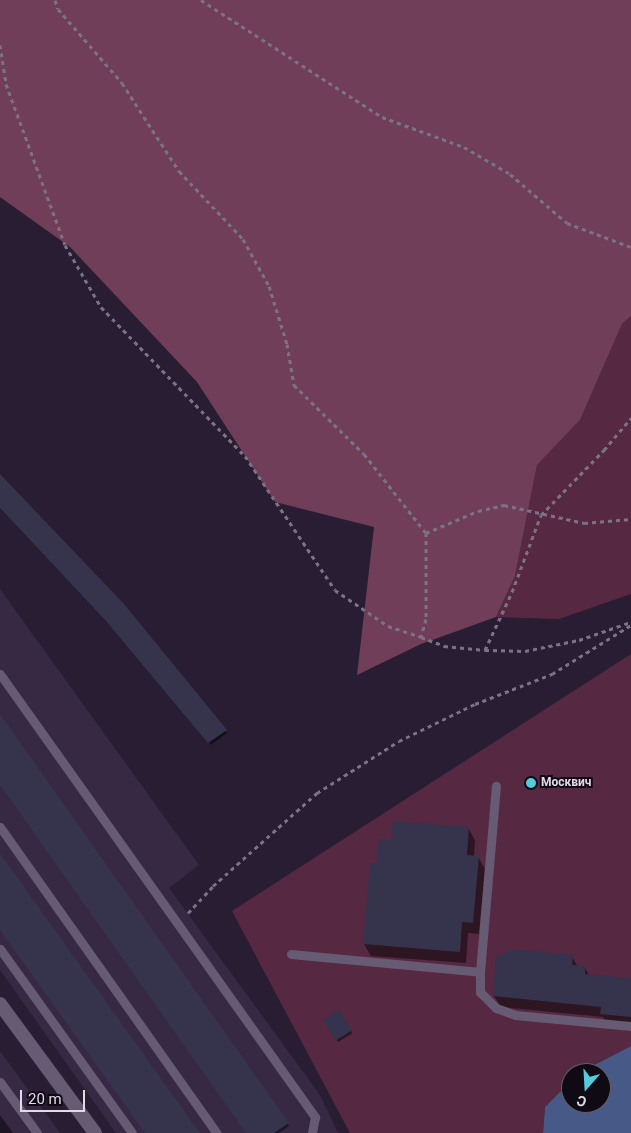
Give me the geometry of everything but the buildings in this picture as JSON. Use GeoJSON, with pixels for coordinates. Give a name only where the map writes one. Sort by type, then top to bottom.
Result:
{"type":"FeatureCollection","features":[{"type":"Feature","properties":{"kind":"street"},"geometry":{"type":"LineString","coordinates":[[0,1004],[95,1133]]}},
{"type":"Feature","properties":{"kind":"lane"},"geometry":{"type":"LineString","coordinates":[[0,674],[315,1117],[312,1133]]}},
{"type":"Feature","properties":{"kind":"lane"},"geometry":{"type":"LineString","coordinates":[[496,786],[480,972],[480,992],[496,1008],[515,1015],[631,1026]]}},
{"type":"Feature","properties":{"kind":"lane"},"geometry":{"type":"LineString","coordinates":[[0,827],[217,1133]]}},
{"type":"Feature","properties":{"kind":"lane"},"geometry":{"type":"LineString","coordinates":[[0,949],[132,1133]]}},
{"type":"Feature","properties":{"kind":"lane"},"geometry":{"type":"LineString","coordinates":[[291,954],[480,972]]}},
{"type":"Feature","properties":{"kind":"lane"},"geometry":{"type":"LineString","coordinates":[[0,1082],[37,1133]]}},
{"type":"Feature","properties":{"kind":"path"},"geometry":{"type":"LineString","coordinates":[[55,0],[58,9],[122,83],[179,171],[243,239],[269,286],[287,344],[294,385],[364,454],[426,533],[426,619],[422,637]]}},
{"type":"Feature","properties":{"kind":"path"},"geometry":{"type":"LineString","coordinates":[[201,0],[382,117],[464,147],[510,174],[567,223],[631,247]]}},
{"type":"Feature","properties":{"kind":"path"},"geometry":{"type":"LineString","coordinates":[[0,45],[6,84],[65,246],[101,307],[245,456],[335,590],[388,626],[444,646],[525,651],[579,640],[631,623]]}},
{"type":"Feature","properties":{"kind":"path"},"geometry":{"type":"LineString","coordinates":[[485,650],[512,592],[541,514],[604,450],[631,418]]}},
{"type":"Feature","properties":{"kind":"path"},"geometry":{"type":"LineString","coordinates":[[426,533],[478,511],[504,505],[584,523],[631,519]]}},
{"type":"Feature","properties":{"kind":"path"},"geometry":{"type":"LineString","coordinates":[[178,924],[213,886],[325,788],[399,741],[474,704],[552,674],[631,623]]}},
{"type":"Feature","properties":{"kind":"shaded area"},"geometry":{"type":"Polygon","coordinates":[[[0,0],[631,0],[631,316],[622,324],[580,420],[537,465],[515,576],[496,617],[421,644],[357,675],[374,527],[275,502],[197,382],[70,247],[0,197],[0,0]]]}},
{"type":"Feature","properties":{"kind":"shaded area"},"geometry":{"type":"Polygon","coordinates":[[[631,316],[631,594],[559,619],[496,617],[515,576],[537,465],[580,420],[622,324],[631,316]]]}},
{"type":"Feature","properties":{"kind":"shaded area"},"geometry":{"type":"Polygon","coordinates":[[[0,589],[199,865],[169,888],[320,1095],[338,1133],[116,1133],[0,970],[0,589]]]}},
{"type":"Feature","properties":{"kind":"shaded area","name":"Москвич"},"geometry":{"type":"Polygon","coordinates":[[[631,654],[631,1046],[598,1063],[561,1063],[561,1091],[545,1107],[543,1133],[350,1133],[232,911],[631,654]]]}},
{"type":"Feature","properties":{"kind":"shaded area"},"geometry":{"type":"Polygon","coordinates":[[[0,1051],[60,1133],[0,1133],[0,1051]]]}},
{"type":"Feature","properties":{"kind":"water"},"geometry":{"type":"Polygon","coordinates":[[[631,1046],[631,1133],[543,1133],[545,1107],[561,1091],[561,1113],[611,1113],[611,1063],[598,1063],[631,1046]]]}},
{"type":"Feature","properties":{"kind":"place","name":"Москвич"},"geometry":{"type":"Point","coordinates":[531,783]}}]}
